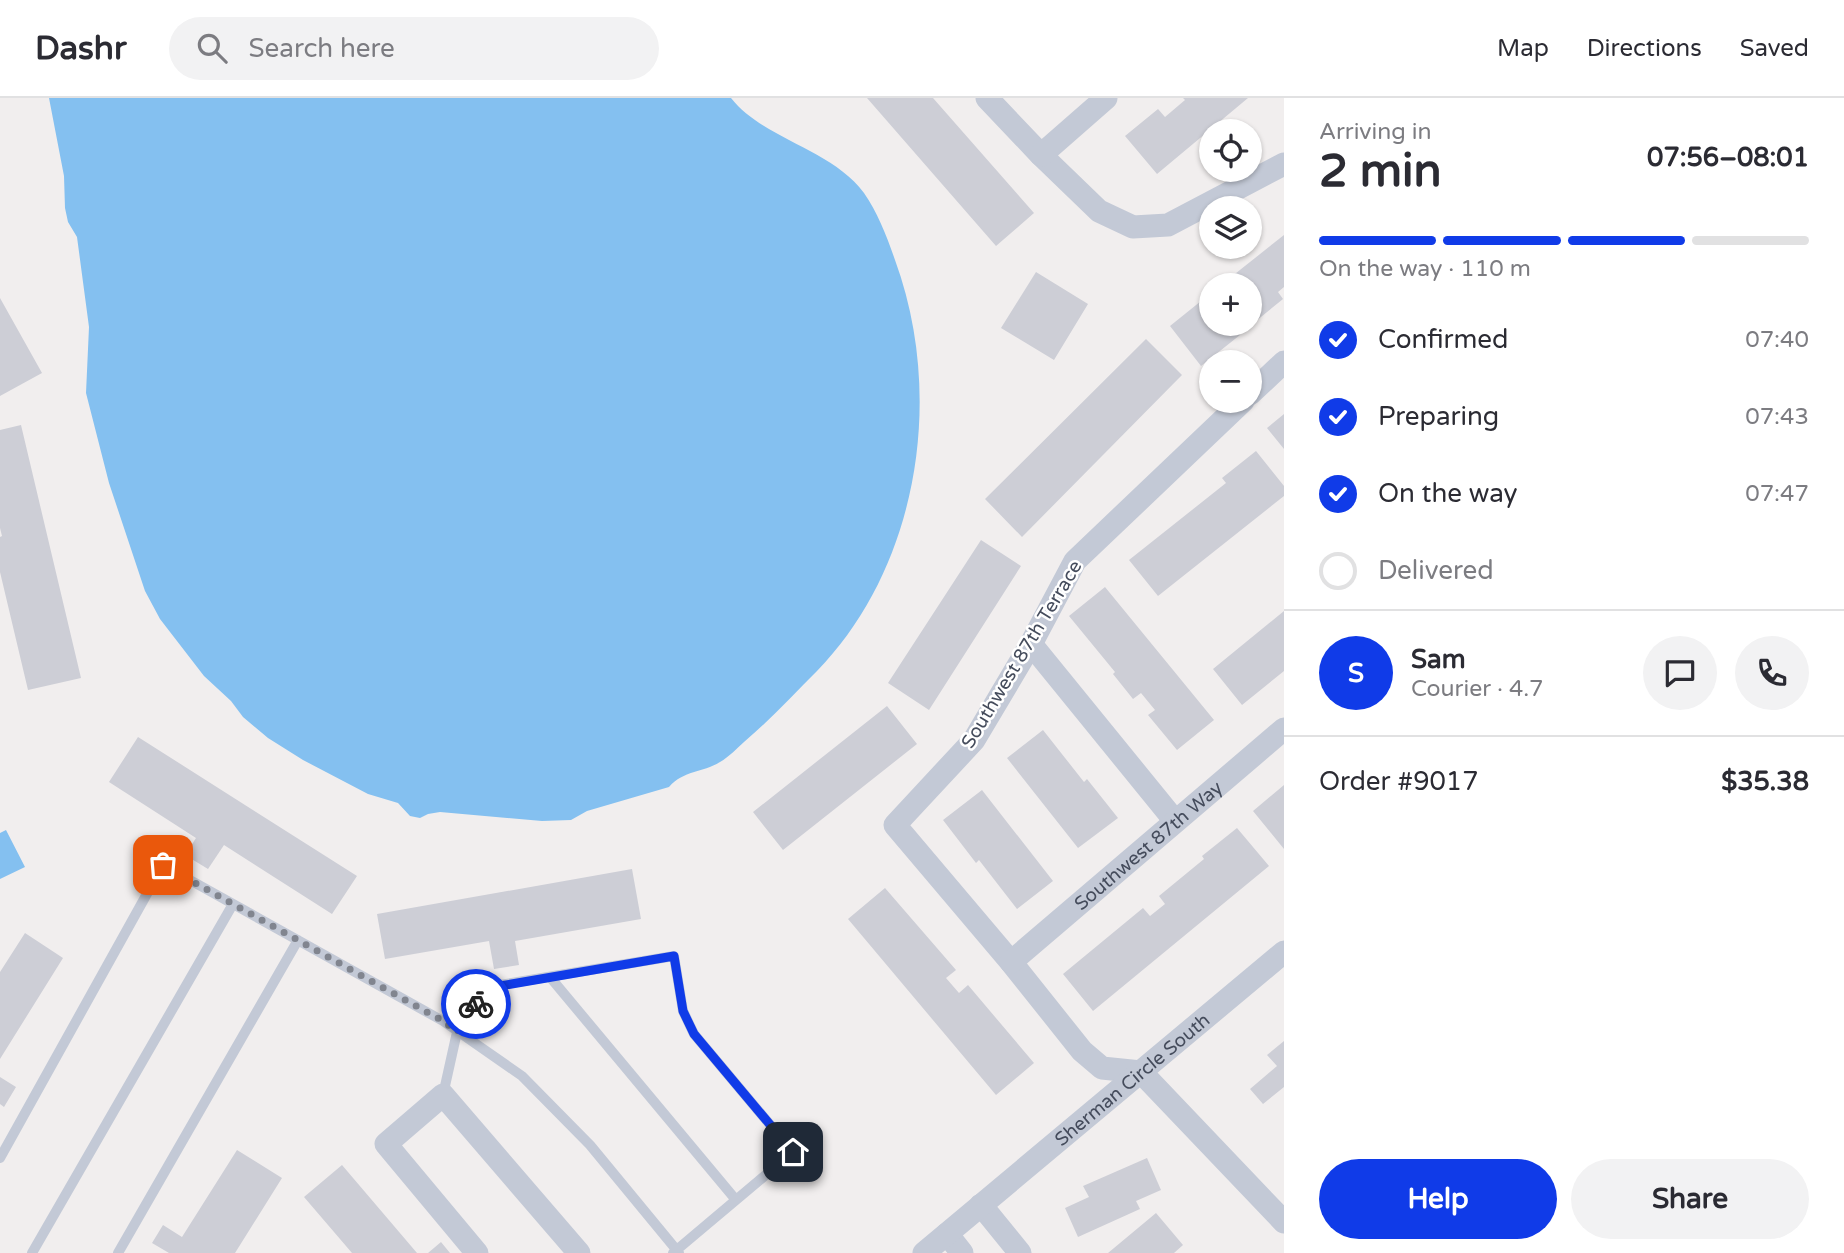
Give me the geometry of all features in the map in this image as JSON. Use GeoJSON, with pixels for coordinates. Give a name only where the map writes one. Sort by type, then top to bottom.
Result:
{"type":"FeatureCollection","features":[{"type":"Feature","properties":{"kind":"street"},"geometry":{"type":"LineString","coordinates":[[987,98],[1099,211],[1133,227],[1168,225],[1284,164]]}},
{"type":"Feature","properties":{"kind":"street"},"geometry":{"type":"LineString","coordinates":[[1041,155],[1106,98]]}},
{"type":"Feature","properties":{"kind":"street"},"geometry":{"type":"LineString","coordinates":[[1262,383],[1284,362]]}},
{"type":"Feature","properties":{"kind":"street","name":"Southwest 87th Terrace"},"geometry":{"type":"LineString","coordinates":[[1011,962],[895,825],[974,740],[1031,644],[1075,561],[1230,413]]}},
{"type":"Feature","properties":{"kind":"street"},"geometry":{"type":"LineString","coordinates":[[1031,644],[1175,821]]}},
{"type":"Feature","properties":{"kind":"street","name":"Southwest 87th Way"},"geometry":{"type":"LineString","coordinates":[[1011,962],[1284,729]]}},
{"type":"Feature","properties":{"kind":"street","name":"Sherman Circle South"},"geometry":{"type":"LineString","coordinates":[[924,1253],[1284,951]]}},
{"type":"Feature","properties":{"kind":"street"},"geometry":{"type":"LineString","coordinates":[[1011,962],[1082,1051],[1102,1068],[1141,1072],[1284,1222]]}},
{"type":"Feature","properties":{"kind":"street"},"geometry":{"type":"LineString","coordinates":[[477,1253],[386,1144],[443,1095],[579,1253]]}},
{"type":"Feature","properties":{"kind":"street"},"geometry":{"type":"LineString","coordinates":[[981,1206],[1020,1253]]}},
{"type":"Feature","properties":{"kind":"street"},"geometry":{"type":"LineString","coordinates":[[947,1234],[962,1253]]}},
{"type":"Feature","properties":{"kind":"lane"},"geometry":{"type":"LineString","coordinates":[[0,1158],[163,865],[443,1021],[457,1032],[522,1076],[590,1145],[676,1252],[793,1152],[694,1034],[683,1011],[674,956],[488,988],[457,1032],[443,1095]]}},
{"type":"Feature","properties":{"kind":"lane"},"geometry":{"type":"LineString","coordinates":[[32,1253],[233,904]]}},
{"type":"Feature","properties":{"kind":"lane"},"geometry":{"type":"LineString","coordinates":[[118,1253],[298,940]]}},
{"type":"Feature","properties":{"kind":"lane"},"geometry":{"type":"LineString","coordinates":[[550,977],[736,1200]]}},
{"type":"Feature","properties":{"kind":"water"},"geometry":{"type":"Polygon","coordinates":[[[49,98],[731,98],[761,124],[834,165],[864,193],[885,234],[910,312],[918,367],[919,422],[913,477],[900,531],[879,582],[852,629],[817,671],[723,760],[681,777],[669,787],[587,811],[571,820],[542,821],[440,812],[420,818],[410,816],[398,803],[368,794],[268,738],[243,717],[231,701],[204,676],[160,619],[145,591],[109,483],[86,393],[89,327],[77,237],[68,222],[65,208],[64,176],[49,98]]]}},
{"type":"Feature","properties":{"kind":"water"},"geometry":{"type":"Polygon","coordinates":[[[6,830],[25,867],[0,879],[0,833],[6,830]]]}},
{"type":"Feature","properties":{"kind":"building"},"geometry":{"type":"Polygon","coordinates":[[[867,98],[933,98],[1034,213],[996,246],[867,98]]]}},
{"type":"Feature","properties":{"kind":"building"},"geometry":{"type":"Polygon","coordinates":[[[1183,98],[1248,98],[1223,119],[1199,119],[1199,139],[1157,174],[1125,136],[1158,109],[1165,117],[1185,100],[1183,98]]]}},
{"type":"Feature","properties":{"kind":"building"},"geometry":{"type":"Polygon","coordinates":[[[1284,235],[1284,287],[1278,292],[1283,299],[1262,316],[1262,273],[1236,273],[1254,259],[1262,259],[1262,252],[1284,235]]]}},
{"type":"Feature","properties":{"kind":"building"},"geometry":{"type":"Polygon","coordinates":[[[1036,272],[1088,304],[1054,360],[1001,328],[1036,272]]]}},
{"type":"Feature","properties":{"kind":"building"},"geometry":{"type":"Polygon","coordinates":[[[0,298],[42,373],[0,396],[0,298]]]}},
{"type":"Feature","properties":{"kind":"building"},"geometry":{"type":"Polygon","coordinates":[[[1199,303],[1199,336],[1239,336],[1221,350],[1199,350],[1199,363],[1170,326],[1199,303]]]}},
{"type":"Feature","properties":{"kind":"building"},"geometry":{"type":"Polygon","coordinates":[[[1146,339],[1182,375],[1022,537],[985,499],[1146,339]]]}},
{"type":"Feature","properties":{"kind":"building"},"geometry":{"type":"Polygon","coordinates":[[[1284,414],[1284,449],[1267,428],[1284,414]]]}},
{"type":"Feature","properties":{"kind":"building"},"geometry":{"type":"Polygon","coordinates":[[[21,425],[81,678],[28,690],[0,572],[0,430],[21,425]]]}},
{"type":"Feature","properties":{"kind":"building"},"geometry":{"type":"Polygon","coordinates":[[[1256,451],[1284,486],[1284,496],[1158,596],[1129,560],[1226,483],[1222,478],[1256,451]]]}},
{"type":"Feature","properties":{"kind":"building"},"geometry":{"type":"Polygon","coordinates":[[[981,540],[1021,566],[929,710],[888,683],[981,540]]]}},
{"type":"Feature","properties":{"kind":"building"},"geometry":{"type":"Polygon","coordinates":[[[1105,587],[1214,720],[1177,750],[1148,715],[1155,710],[1141,693],[1133,699],[1113,674],[1115,672],[1069,616],[1105,587]]]}},
{"type":"Feature","properties":{"kind":"building"},"geometry":{"type":"Polygon","coordinates":[[[1284,611],[1284,671],[1242,705],[1213,669],[1284,611]]]}},
{"type":"Feature","properties":{"kind":"building"},"geometry":{"type":"Polygon","coordinates":[[[887,706],[917,744],[783,850],[753,812],[887,706]]]}},
{"type":"Feature","properties":{"kind":"building"},"geometry":{"type":"Polygon","coordinates":[[[1043,730],[1084,782],[1087,779],[1118,818],[1078,848],[1007,758],[1043,730]]]}},
{"type":"Feature","properties":{"kind":"building"},"geometry":{"type":"Polygon","coordinates":[[[138,737],[357,876],[332,914],[224,845],[208,869],[185,855],[196,838],[109,782],[138,737]]]}},
{"type":"Feature","properties":{"kind":"building"},"geometry":{"type":"Polygon","coordinates":[[[1284,785],[1284,849],[1253,811],[1284,785]]]}},
{"type":"Feature","properties":{"kind":"building"},"geometry":{"type":"Polygon","coordinates":[[[982,790],[1053,881],[1017,909],[979,860],[976,863],[943,820],[982,790]]]}},
{"type":"Feature","properties":{"kind":"building"},"geometry":{"type":"Polygon","coordinates":[[[1237,828],[1269,866],[1093,1011],[1063,974],[1143,908],[1150,916],[1165,904],[1159,896],[1237,828]]]}},
{"type":"Feature","properties":{"kind":"building"},"geometry":{"type":"Polygon","coordinates":[[[632,869],[641,919],[515,941],[519,965],[494,969],[489,941],[385,959],[377,914],[632,869]]]}},
{"type":"Feature","properties":{"kind":"building"},"geometry":{"type":"Polygon","coordinates":[[[885,888],[956,970],[946,978],[959,993],[968,985],[1034,1063],[996,1095],[848,919],[885,888]]]}},
{"type":"Feature","properties":{"kind":"building"},"geometry":{"type":"Polygon","coordinates":[[[25,933],[63,958],[0,1059],[0,972],[25,933]]]}},
{"type":"Feature","properties":{"kind":"building"},"geometry":{"type":"Polygon","coordinates":[[[1284,1041],[1284,1087],[1263,1104],[1250,1089],[1277,1066],[1267,1055],[1284,1041]]]}},
{"type":"Feature","properties":{"kind":"building"},"geometry":{"type":"Polygon","coordinates":[[[0,1077],[16,1087],[4,1107],[0,1104],[0,1077]]]}},
{"type":"Feature","properties":{"kind":"building"},"geometry":{"type":"Polygon","coordinates":[[[237,1150],[282,1178],[235,1253],[169,1253],[152,1243],[163,1225],[182,1237],[237,1150]]]}},
{"type":"Feature","properties":{"kind":"building"},"geometry":{"type":"Polygon","coordinates":[[[1147,1158],[1161,1190],[1136,1201],[1140,1209],[1078,1237],[1065,1208],[1089,1197],[1083,1186],[1147,1158]]]}},
{"type":"Feature","properties":{"kind":"building"},"geometry":{"type":"Polygon","coordinates":[[[342,1165],[417,1253],[352,1253],[304,1197],[342,1165]]]}},
{"type":"Feature","properties":{"kind":"building"},"geometry":{"type":"Polygon","coordinates":[[[1156,1213],[1183,1245],[1174,1253],[1108,1253],[1156,1213]]]}},
{"type":"Feature","properties":{"kind":"building"},"geometry":{"type":"Polygon","coordinates":[[[441,1242],[450,1253],[428,1253],[441,1242]]]}},
{"type":"Feature","properties":{"kind":"way so far"},"geometry":{"type":"LineString","coordinates":[[163,865],[443,1021],[457,1032],[476,1004]]}},
{"type":"Feature","properties":{"kind":"route"},"geometry":{"type":"LineString","coordinates":[[476,1004],[488,988],[674,956],[683,1011],[694,1034],[793,1152]]}}]}
